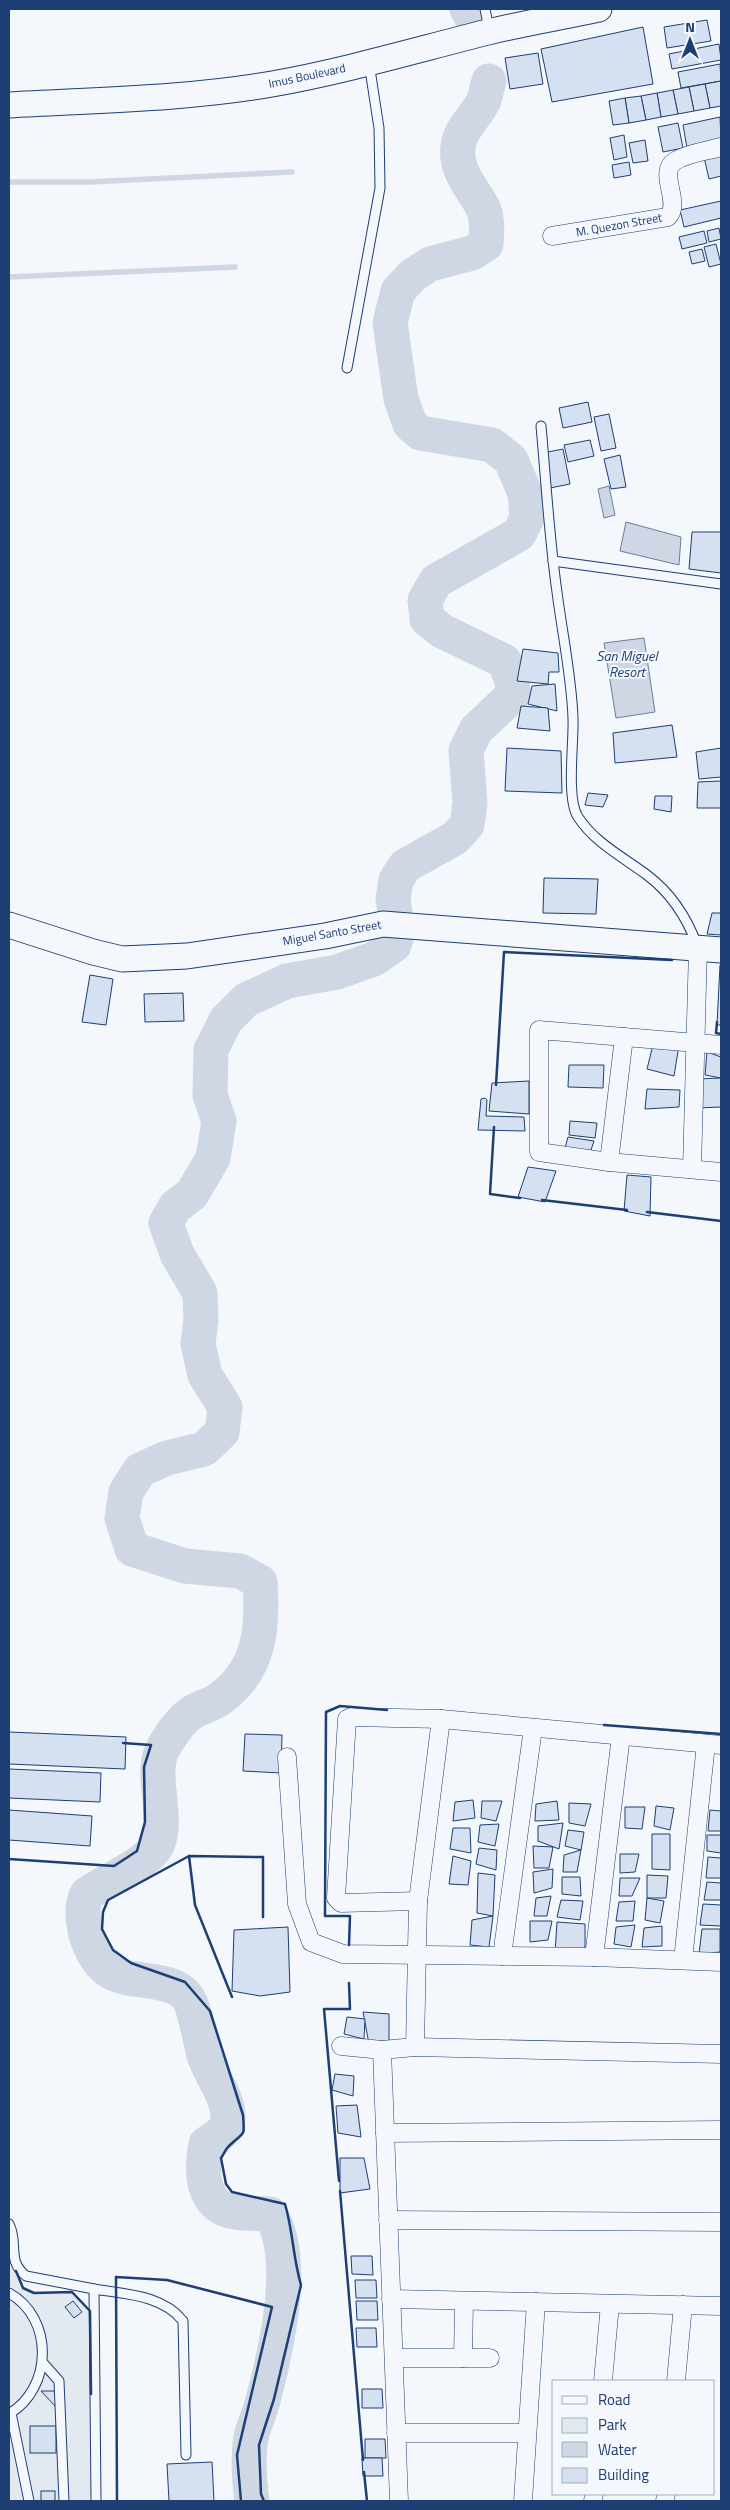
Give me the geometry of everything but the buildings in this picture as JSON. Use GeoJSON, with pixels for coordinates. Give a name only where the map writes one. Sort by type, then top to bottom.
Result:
{"type":"FeatureCollection","features":[{"type":"Feature","properties":{"kind":"main road","name":"Imus Boulevard"},"geometry":{"type":"LineString","coordinates":[[9,105],[213,93],[273,84],[369,63],[487,20],[599,9]]}},
{"type":"Feature","properties":{"kind":"main road","name":"Miguel Santo Street"},"geometry":{"type":"LineString","coordinates":[[9,925],[109,957],[141,959],[187,956],[325,936],[383,924],[710,949]]}},
{"type":"Feature","properties":{"kind":"street","name":"M. Quezon Street"},"geometry":{"type":"LineString","coordinates":[[552,236],[668,216],[672,210],[669,172],[674,162],[721,147]]}},
{"type":"Feature","properties":{"kind":"street"},"geometry":{"type":"LineString","coordinates":[[692,1169],[696,1043],[710,949]]}},
{"type":"Feature","properties":{"kind":"street"},"geometry":{"type":"LineString","coordinates":[[721,1045],[539,1030],[539,1152],[609,1162],[721,1172]]}},
{"type":"Feature","properties":{"kind":"street"},"geometry":{"type":"LineString","coordinates":[[609,1162],[624,1037]]}},
{"type":"Feature","properties":{"kind":"street"},"geometry":{"type":"LineString","coordinates":[[418,1901],[341,1903],[336,1898],[345,1722],[351,1717],[441,1719],[713,1744],[683,1960]]}},
{"type":"Feature","properties":{"kind":"street"},"geometry":{"type":"LineString","coordinates":[[416,2047],[418,1901],[441,1719]]}},
{"type":"Feature","properties":{"kind":"street"},"geometry":{"type":"LineString","coordinates":[[502,1956],[534,1728]]}},
{"type":"Feature","properties":{"kind":"street"},"geometry":{"type":"LineString","coordinates":[[594,1958],[621,1736]]}},
{"type":"Feature","properties":{"kind":"street"},"geometry":{"type":"LineString","coordinates":[[287,1757],[297,1904],[311,1942],[343,1954],[721,1962]]}},
{"type":"Feature","properties":{"kind":"street"},"geometry":{"type":"LineString","coordinates":[[341,2046],[382,2050],[416,2047],[721,2054]]}},
{"type":"Feature","properties":{"kind":"street"},"geometry":{"type":"LineString","coordinates":[[382,2050],[399,2501]]}},
{"type":"Feature","properties":{"kind":"street"},"geometry":{"type":"LineString","coordinates":[[385,2133],[721,2130]]}},
{"type":"Feature","properties":{"kind":"street"},"geometry":{"type":"LineString","coordinates":[[388,2220],[721,2222]]}},
{"type":"Feature","properties":{"kind":"street"},"geometry":{"type":"LineString","coordinates":[[391,2299],[721,2306]]}},
{"type":"Feature","properties":{"kind":"street"},"geometry":{"type":"LineString","coordinates":[[463,2358],[464,2301]]}},
{"type":"Feature","properties":{"kind":"street"},"geometry":{"type":"LineString","coordinates":[[523,2501],[536,2302]]}},
{"type":"Feature","properties":{"kind":"street"},"geometry":{"type":"LineString","coordinates":[[603,2380],[610,2304]]}},
{"type":"Feature","properties":{"kind":"street"},"geometry":{"type":"LineString","coordinates":[[676,2380],[683,2305]]}},
{"type":"Feature","properties":{"kind":"street"},"geometry":{"type":"LineString","coordinates":[[394,2358],[490,2358]]}},
{"type":"Feature","properties":{"kind":"street"},"geometry":{"type":"LineString","coordinates":[[396,2433],[527,2433]]}},
{"type":"Feature","properties":{"kind":"lane"},"geometry":{"type":"LineString","coordinates":[[347,368],[380,188],[380,128],[369,63]]}},
{"type":"Feature","properties":{"kind":"lane"},"geometry":{"type":"LineString","coordinates":[[541,426],[552,561],[573,718],[572,788],[577,816],[597,839],[623,860],[648,876],[672,899],[689,924],[710,949]]}},
{"type":"Feature","properties":{"kind":"lane"},"geometry":{"type":"LineString","coordinates":[[552,561],[721,584]]}},
{"type":"Feature","properties":{"kind":"lane"},"geometry":{"type":"LineString","coordinates":[[9,2224],[15,2262],[19,2270],[26,2276],[157,2301],[174,2310],[183,2321],[186,2455]]}},
{"type":"Feature","properties":{"kind":"lane"},"geometry":{"type":"LineString","coordinates":[[94,2289],[96,2501]]}},
{"type":"Feature","properties":{"kind":"lane"},"geometry":{"type":"LineString","coordinates":[[9,2292],[33,2316],[42,2338],[43,2363],[37,2382],[26,2399],[10,2413],[29,2501]]}},
{"type":"Feature","properties":{"kind":"lane"},"geometry":{"type":"LineString","coordinates":[[43,2363],[59,2381],[64,2501]]}},
{"type":"Feature","properties":{"kind":"green space"},"geometry":{"type":"Polygon","coordinates":[[[9,2250],[23,2288],[34,2293],[72,2292],[90,2311],[92,2501],[9,2501],[9,2250]]]}},
{"type":"Feature","properties":{"kind":"water"},"geometry":{"type":"Polygon","coordinates":[[[609,486],[615,515],[604,518],[598,489],[609,486]]]}},
{"type":"Feature","properties":{"kind":"water"},"geometry":{"type":"Polygon","coordinates":[[[626,522],[681,537],[679,565],[620,551],[626,522]]]}},
{"type":"Feature","properties":{"kind":"water","name":"San Miguel Resort"},"geometry":{"type":"Polygon","coordinates":[[[644,638],[655,712],[616,718],[604,643],[644,638]]]}},
{"type":"Feature","properties":{"kind":"waterway"},"geometry":{"type":"LineString","coordinates":[[467,9],[469,13]]}},
{"type":"Feature","properties":{"kind":"waterway"},"geometry":{"type":"LineString","coordinates":[[252,2501],[249,2467],[250,2441],[273,2360],[282,2308],[284,2281],[283,2256],[279,2233],[270,2214],[239,2213],[224,2209],[215,2203],[206,2186],[204,2176],[206,2144],[226,2127],[228,2111],[223,2095],[205,2058],[192,2006],[188,1999],[184,1993],[173,1987],[127,1978],[111,1972],[103,1966],[91,1948],[84,1925],[83,1913],[87,1894],[132,1868],[154,1850],[159,1840],[161,1828],[158,1764],[163,1748],[186,1717],[221,1698],[244,1674],[252,1660],[260,1631],[260,1582],[240,1571],[185,1566],[132,1549],[122,1518],[126,1492],[140,1470],[167,1458],[204,1449],[222,1432],[225,1407],[205,1375],[198,1344],[201,1319],[200,1293],[177,1254],[166,1223],[175,1207],[192,1194],[213,1158],[219,1121],[210,1095],[211,1050],[226,1020],[246,1000],[287,981],[337,972],[374,959],[394,945],[398,932],[393,899],[396,880],[405,866],[455,838],[467,825],[470,803],[466,750],[476,730],[513,695],[512,680],[504,661],[442,631],[427,619],[425,600],[436,581],[519,534],[527,518],[525,493],[511,460],[492,445],[420,433],[410,424],[401,399],[390,323],[398,291],[412,276],[430,264],[472,253],[486,244],[487,224],[484,210],[461,171],[458,147],[465,128],[484,100],[489,81]]}},
{"type":"Feature","properties":{"kind":"waterway"},"geometry":{"type":"LineString","coordinates":[[9,182],[89,182],[292,172]]}},
{"type":"Feature","properties":{"kind":"waterway"},"geometry":{"type":"LineString","coordinates":[[9,277],[235,267]]}},
{"type":"Feature","properties":{"kind":"wall"},"geometry":{"type":"LineString","coordinates":[[496,1085],[504,952],[672,960]]}},
{"type":"Feature","properties":{"kind":"wall"},"geometry":{"type":"LineString","coordinates":[[717,1022],[716,1033],[721,1034]]}},
{"type":"Feature","properties":{"kind":"wall"},"geometry":{"type":"LineString","coordinates":[[494,1127],[490,1194],[520,1198]]}},
{"type":"Feature","properties":{"kind":"wall"},"geometry":{"type":"LineString","coordinates":[[542,1200],[627,1210]]}},
{"type":"Feature","properties":{"kind":"wall"},"geometry":{"type":"LineString","coordinates":[[647,1212],[721,1221]]}},
{"type":"Feature","properties":{"kind":"wall"},"geometry":{"type":"LineString","coordinates":[[349,1945],[350,1916],[325,1916],[326,1712],[340,1706],[387,1710]]}},
{"type":"Feature","properties":{"kind":"wall"},"geometry":{"type":"LineString","coordinates":[[604,1725],[721,1734]]}},
{"type":"Feature","properties":{"kind":"wall"},"geometry":{"type":"LineString","coordinates":[[9,1859],[114,1866],[137,1851],[145,1822],[144,1767],[151,1745],[123,1743]]}},
{"type":"Feature","properties":{"kind":"wall"},"geometry":{"type":"LineString","coordinates":[[189,1856],[108,1900],[103,1912],[102,1929],[113,1950],[131,1963],[185,1982],[210,2011],[243,2115],[244,2128],[242,2134],[229,2146],[221,2158],[226,2184],[232,2192],[285,2204],[301,2285],[274,2399],[259,2445],[261,2494],[264,2501]]}},
{"type":"Feature","properties":{"kind":"wall"},"geometry":{"type":"LineString","coordinates":[[232,1997],[195,1905],[189,1856],[263,1857],[263,1917]]}},
{"type":"Feature","properties":{"kind":"wall"},"geometry":{"type":"LineString","coordinates":[[339,2181],[324,2009],[350,2009],[349,1983]]}},
{"type":"Feature","properties":{"kind":"wall"},"geometry":{"type":"LineString","coordinates":[[340,2191],[363,2460]]}},
{"type":"Feature","properties":{"kind":"wall"},"geometry":{"type":"LineString","coordinates":[[16,2271],[23,2288],[34,2293],[72,2292],[90,2311],[91,2394]]}},
{"type":"Feature","properties":{"kind":"wall"},"geometry":{"type":"LineString","coordinates":[[117,2501],[116,2277],[167,2280],[272,2307],[237,2455],[241,2501]]}},
{"type":"Feature","properties":{"kind":"wall"},"geometry":{"type":"LineString","coordinates":[[364,2472],[367,2501]]}}]}
